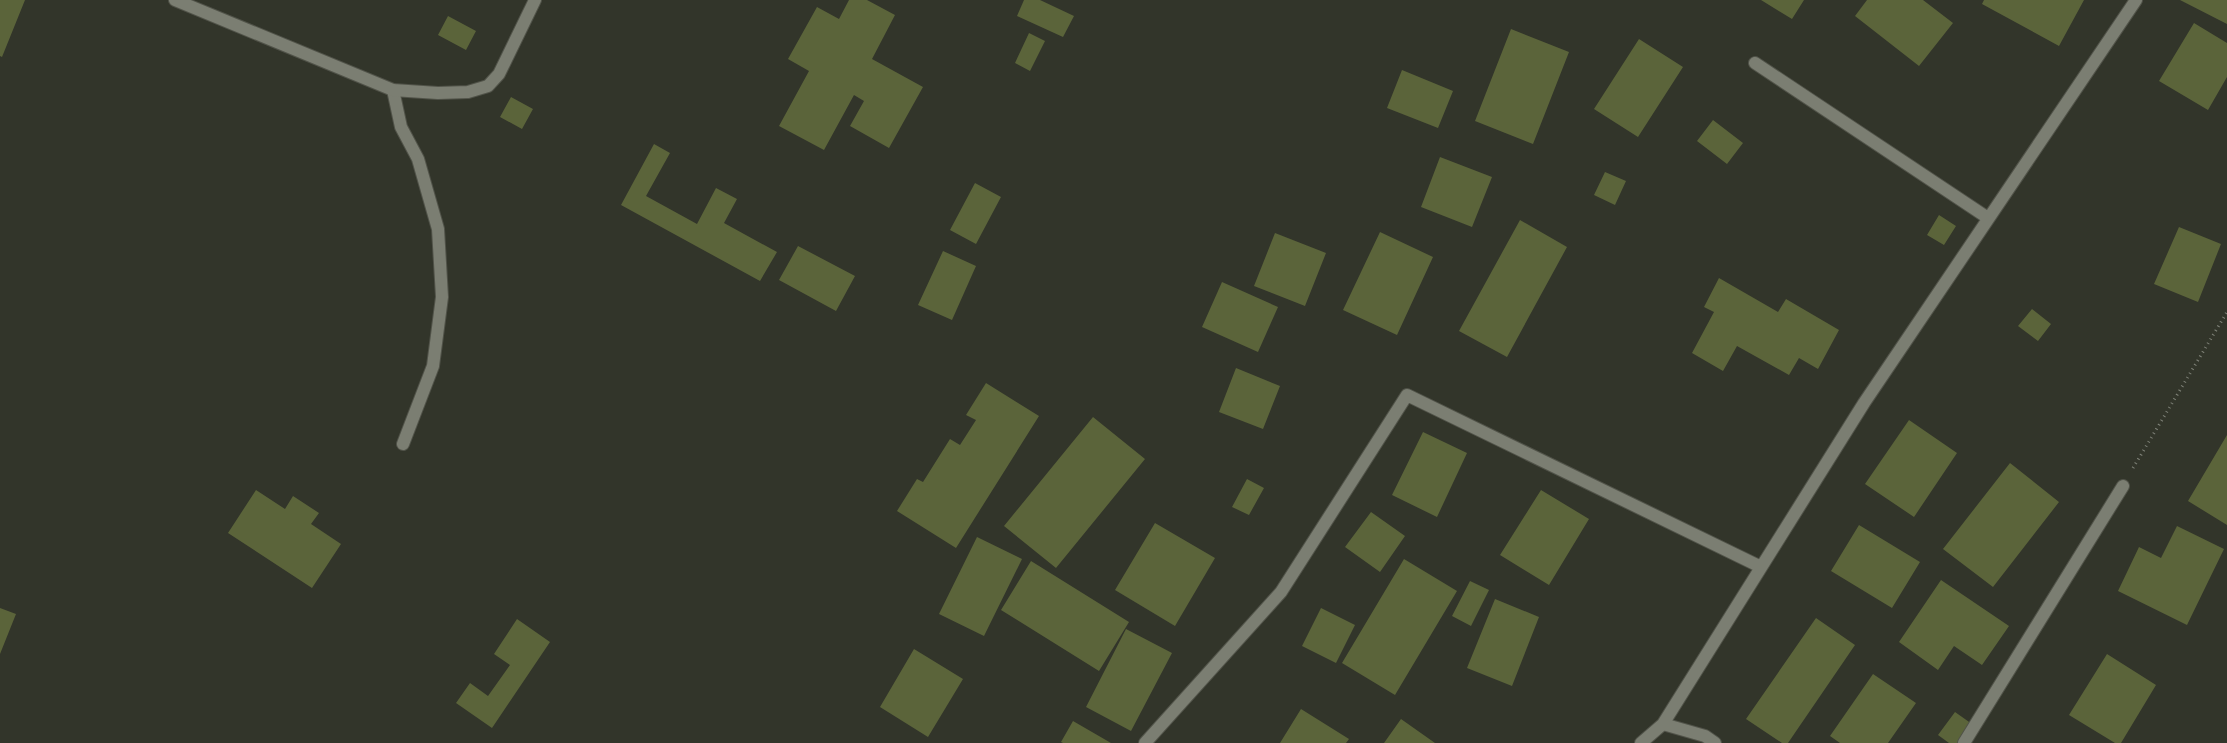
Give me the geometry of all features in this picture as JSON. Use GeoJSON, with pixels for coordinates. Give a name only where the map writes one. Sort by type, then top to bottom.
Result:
{"type":"FeatureCollection","features":[{"type":"Feature","properties":{"kind":"street"},"geometry":{"type":"LineString","coordinates":[[175,0],[393,90],[438,94],[468,92],[488,86],[500,74],[535,0]]}},
{"type":"Feature","properties":{"kind":"street"},"geometry":{"type":"LineString","coordinates":[[1641,743],[1663,724],[1864,403],[2136,0]]}},
{"type":"Feature","properties":{"kind":"street"},"geometry":{"type":"LineString","coordinates":[[1755,63],[1988,218]]}},
{"type":"Feature","properties":{"kind":"street"},"geometry":{"type":"LineString","coordinates":[[393,90],[401,126],[418,159],[438,229],[442,297],[433,366],[403,444]]}},
{"type":"Feature","properties":{"kind":"street"},"geometry":{"type":"LineString","coordinates":[[1145,743],[1281,592],[1407,395],[1761,567]]}},
{"type":"Feature","properties":{"kind":"street"},"geometry":{"type":"LineString","coordinates":[[1964,743],[2123,486]]}},
{"type":"Feature","properties":{"kind":"street"},"geometry":{"type":"LineString","coordinates":[[1663,724],[1705,736],[1715,743]]}},
{"type":"Feature","properties":{"kind":"path"},"geometry":{"type":"LineString","coordinates":[[2123,486],[2227,312]]}},
{"type":"Feature","properties":{"kind":"building"},"geometry":{"type":"Polygon","coordinates":[[[0,0],[25,0],[2,57],[0,56],[0,0]]]}},
{"type":"Feature","properties":{"kind":"building"},"geometry":{"type":"Polygon","coordinates":[[[849,0],[867,0],[895,15],[872,59],[923,87],[889,148],[850,126],[864,101],[854,95],[824,150],[779,126],[809,71],[788,59],[817,7],[839,19],[849,0]]]}},
{"type":"Feature","properties":{"kind":"building"},"geometry":{"type":"Polygon","coordinates":[[[1024,0],[1040,0],[1074,16],[1063,37],[1017,16],[1024,0]]]}},
{"type":"Feature","properties":{"kind":"building"},"geometry":{"type":"Polygon","coordinates":[[[1761,0],[1804,0],[1792,19],[1761,0]]]}},
{"type":"Feature","properties":{"kind":"building"},"geometry":{"type":"Polygon","coordinates":[[[1867,0],[1923,0],[1953,23],[1919,66],[1855,16],[1867,0]]]}},
{"type":"Feature","properties":{"kind":"building"},"geometry":{"type":"Polygon","coordinates":[[[1984,0],[2084,0],[2059,46],[1982,4],[1984,0]]]}},
{"type":"Feature","properties":{"kind":"building"},"geometry":{"type":"Polygon","coordinates":[[[2180,0],[2227,0],[2227,24],[2180,0]]]}},
{"type":"Feature","properties":{"kind":"building"},"geometry":{"type":"Polygon","coordinates":[[[448,16],[476,31],[466,50],[438,35],[448,16]]]}},
{"type":"Feature","properties":{"kind":"building"},"geometry":{"type":"Polygon","coordinates":[[[2194,23],[2227,43],[2227,77],[2208,110],[2159,81],[2194,23]]]}},
{"type":"Feature","properties":{"kind":"building"},"geometry":{"type":"Polygon","coordinates":[[[1511,29],[1569,52],[1533,144],[1475,121],[1511,29]]]}},
{"type":"Feature","properties":{"kind":"building"},"geometry":{"type":"Polygon","coordinates":[[[1029,33],[1045,41],[1030,71],[1015,63],[1029,33]]]}},
{"type":"Feature","properties":{"kind":"building"},"geometry":{"type":"Polygon","coordinates":[[[1639,39],[1683,67],[1638,137],[1594,109],[1639,39]]]}},
{"type":"Feature","properties":{"kind":"building"},"geometry":{"type":"Polygon","coordinates":[[[1402,70],[1453,91],[1438,128],[1387,108],[1402,70]]]}},
{"type":"Feature","properties":{"kind":"building"},"geometry":{"type":"Polygon","coordinates":[[[511,97],[533,109],[522,129],[500,117],[511,97]]]}},
{"type":"Feature","properties":{"kind":"building"},"geometry":{"type":"Polygon","coordinates":[[[1713,120],[1743,143],[1727,164],[1697,141],[1713,120]]]}},
{"type":"Feature","properties":{"kind":"building"},"geometry":{"type":"Polygon","coordinates":[[[654,144],[670,153],[646,196],[697,224],[716,188],[737,199],[724,223],[777,252],[760,281],[621,205],[654,144]]]}},
{"type":"Feature","properties":{"kind":"building"},"geometry":{"type":"Polygon","coordinates":[[[1440,157],[1492,177],[1472,227],[1421,207],[1440,157]]]}},
{"type":"Feature","properties":{"kind":"building"},"geometry":{"type":"Polygon","coordinates":[[[1605,172],[1626,181],[1615,205],[1594,195],[1605,172]]]}},
{"type":"Feature","properties":{"kind":"building"},"geometry":{"type":"Polygon","coordinates":[[[975,183],[1001,197],[976,244],[950,230],[975,183]]]}},
{"type":"Feature","properties":{"kind":"building"},"geometry":{"type":"Polygon","coordinates":[[[1939,215],[1956,226],[1944,245],[1927,235],[1939,215]]]}},
{"type":"Feature","properties":{"kind":"building"},"geometry":{"type":"Polygon","coordinates":[[[1520,220],[1567,247],[1507,357],[1459,331],[1520,220]]]}},
{"type":"Feature","properties":{"kind":"building"},"geometry":{"type":"Polygon","coordinates":[[[2179,227],[2221,244],[2198,302],[2154,284],[2179,227]]]}},
{"type":"Feature","properties":{"kind":"building"},"geometry":{"type":"Polygon","coordinates":[[[1380,232],[1433,257],[1397,335],[1343,310],[1380,232]]]}},
{"type":"Feature","properties":{"kind":"building"},"geometry":{"type":"Polygon","coordinates":[[[1275,233],[1326,253],[1305,306],[1254,286],[1275,233]]]}},
{"type":"Feature","properties":{"kind":"building"},"geometry":{"type":"Polygon","coordinates":[[[798,246],[855,276],[836,311],[779,280],[798,246]]]}},
{"type":"Feature","properties":{"kind":"building"},"geometry":{"type":"Polygon","coordinates":[[[943,251],[976,266],[952,320],[918,305],[943,251]]]}},
{"type":"Feature","properties":{"kind":"building"},"geometry":{"type":"Polygon","coordinates":[[[1719,278],[1778,312],[1786,299],[1839,330],[1818,369],[1799,358],[1789,375],[1737,346],[1723,371],[1692,353],[1714,312],[1704,307],[1719,278]]]}},
{"type":"Feature","properties":{"kind":"building"},"geometry":{"type":"Polygon","coordinates":[[[1222,282],[1278,307],[1258,352],[1202,327],[1222,282]]]}},
{"type":"Feature","properties":{"kind":"building"},"geometry":{"type":"Polygon","coordinates":[[[2032,309],[2051,324],[2038,341],[2018,326],[2032,309]]]}},
{"type":"Feature","properties":{"kind":"building"},"geometry":{"type":"Polygon","coordinates":[[[1236,368],[1280,386],[1263,429],[1219,412],[1236,368]]]}},
{"type":"Feature","properties":{"kind":"building"},"geometry":{"type":"Polygon","coordinates":[[[986,383],[1039,416],[956,548],[897,511],[917,479],[923,482],[950,439],[960,445],[976,420],[966,415],[986,383]]]}},
{"type":"Feature","properties":{"kind":"building"},"geometry":{"type":"Polygon","coordinates":[[[1093,417],[1145,459],[1056,568],[1004,526],[1093,417]]]}},
{"type":"Feature","properties":{"kind":"building"},"geometry":{"type":"Polygon","coordinates":[[[1909,420],[1957,453],[1914,517],[1865,484],[1909,420]]]}},
{"type":"Feature","properties":{"kind":"building"},"geometry":{"type":"Polygon","coordinates":[[[1423,432],[1467,453],[1437,517],[1392,495],[1423,432]]]}},
{"type":"Feature","properties":{"kind":"building"},"geometry":{"type":"Polygon","coordinates":[[[2227,435],[2227,525],[2188,501],[2227,435]]]}},
{"type":"Feature","properties":{"kind":"building"},"geometry":{"type":"Polygon","coordinates":[[[2010,463],[2059,502],[1993,587],[1943,549],[2010,463]]]}},
{"type":"Feature","properties":{"kind":"building"},"geometry":{"type":"Polygon","coordinates":[[[1247,479],[1264,488],[1249,515],[1232,507],[1247,479]]]}},
{"type":"Feature","properties":{"kind":"building"},"geometry":{"type":"Polygon","coordinates":[[[256,490],[285,509],[293,496],[319,513],[311,524],[341,544],[312,588],[228,533],[256,490]]]}},
{"type":"Feature","properties":{"kind":"building"},"geometry":{"type":"Polygon","coordinates":[[[1541,490],[1589,519],[1549,585],[1500,555],[1541,490]]]}},
{"type":"Feature","properties":{"kind":"building"},"geometry":{"type":"Polygon","coordinates":[[[1371,512],[1405,536],[1380,572],[1345,547],[1371,512]]]}},
{"type":"Feature","properties":{"kind":"building"},"geometry":{"type":"Polygon","coordinates":[[[1155,523],[1215,558],[1175,626],[1115,590],[1155,523]]]}},
{"type":"Feature","properties":{"kind":"building"},"geometry":{"type":"Polygon","coordinates":[[[1859,525],[1920,562],[1892,608],[1831,571],[1859,525]]]}},
{"type":"Feature","properties":{"kind":"building"},"geometry":{"type":"Polygon","coordinates":[[[2177,526],[2224,549],[2187,625],[2118,591],[2139,547],[2161,558],[2177,526]]]}},
{"type":"Feature","properties":{"kind":"building"},"geometry":{"type":"Polygon","coordinates":[[[977,537],[1022,559],[984,636],[939,614],[977,537]]]}},
{"type":"Feature","properties":{"kind":"building"},"geometry":{"type":"Polygon","coordinates":[[[1404,559],[1457,591],[1395,695],[1342,663],[1404,559]]]}},
{"type":"Feature","properties":{"kind":"building"},"geometry":{"type":"Polygon","coordinates":[[[1031,561],[1129,622],[1099,671],[1001,610],[1031,561]]]}},
{"type":"Feature","properties":{"kind":"building"},"geometry":{"type":"Polygon","coordinates":[[[1941,580],[2009,626],[1982,665],[1954,646],[1938,670],[1899,642],[1941,580]]]}},
{"type":"Feature","properties":{"kind":"building"},"geometry":{"type":"Polygon","coordinates":[[[1470,581],[1489,590],[1471,626],[1452,616],[1470,581]]]}},
{"type":"Feature","properties":{"kind":"building"},"geometry":{"type":"Polygon","coordinates":[[[1495,599],[1539,617],[1512,686],[1467,668],[1495,599]]]}},
{"type":"Feature","properties":{"kind":"building"},"geometry":{"type":"Polygon","coordinates":[[[0,608],[16,614],[0,654],[0,608]]]}},
{"type":"Feature","properties":{"kind":"building"},"geometry":{"type":"Polygon","coordinates":[[[1321,608],[1355,625],[1336,663],[1302,646],[1321,608]]]}},
{"type":"Feature","properties":{"kind":"building"},"geometry":{"type":"Polygon","coordinates":[[[1816,618],[1855,645],[1788,743],[1782,743],[1746,719],[1816,618]]]}},
{"type":"Feature","properties":{"kind":"building"},"geometry":{"type":"Polygon","coordinates":[[[517,619],[550,642],[492,728],[456,703],[470,683],[488,696],[510,665],[494,654],[517,619]]]}},
{"type":"Feature","properties":{"kind":"building"},"geometry":{"type":"Polygon","coordinates":[[[1126,629],[1172,653],[1131,731],[1086,707],[1126,629]]]}},
{"type":"Feature","properties":{"kind":"building"},"geometry":{"type":"Polygon","coordinates":[[[914,649],[963,679],[928,737],[880,707],[914,649]]]}},
{"type":"Feature","properties":{"kind":"building"},"geometry":{"type":"Polygon","coordinates":[[[2107,654],[2156,685],[2121,743],[2115,743],[2069,715],[2107,654]]]}},
{"type":"Feature","properties":{"kind":"building"},"geometry":{"type":"Polygon","coordinates":[[[1873,674],[1916,703],[1888,743],[1840,743],[1830,736],[1873,674]]]}},
{"type":"Feature","properties":{"kind":"building"},"geometry":{"type":"Polygon","coordinates":[[[1301,709],[1349,739],[1346,743],[1280,743],[1301,709]]]}},
{"type":"Feature","properties":{"kind":"building"},"geometry":{"type":"Polygon","coordinates":[[[1955,712],[1972,724],[1959,743],[1949,743],[1938,735],[1955,712]]]}},
{"type":"Feature","properties":{"kind":"building"},"geometry":{"type":"Polygon","coordinates":[[[1401,719],[1435,743],[1384,743],[1401,719]]]}},
{"type":"Feature","properties":{"kind":"building"},"geometry":{"type":"Polygon","coordinates":[[[1073,721],[1111,743],[1061,742],[1073,721]]]}}]}
